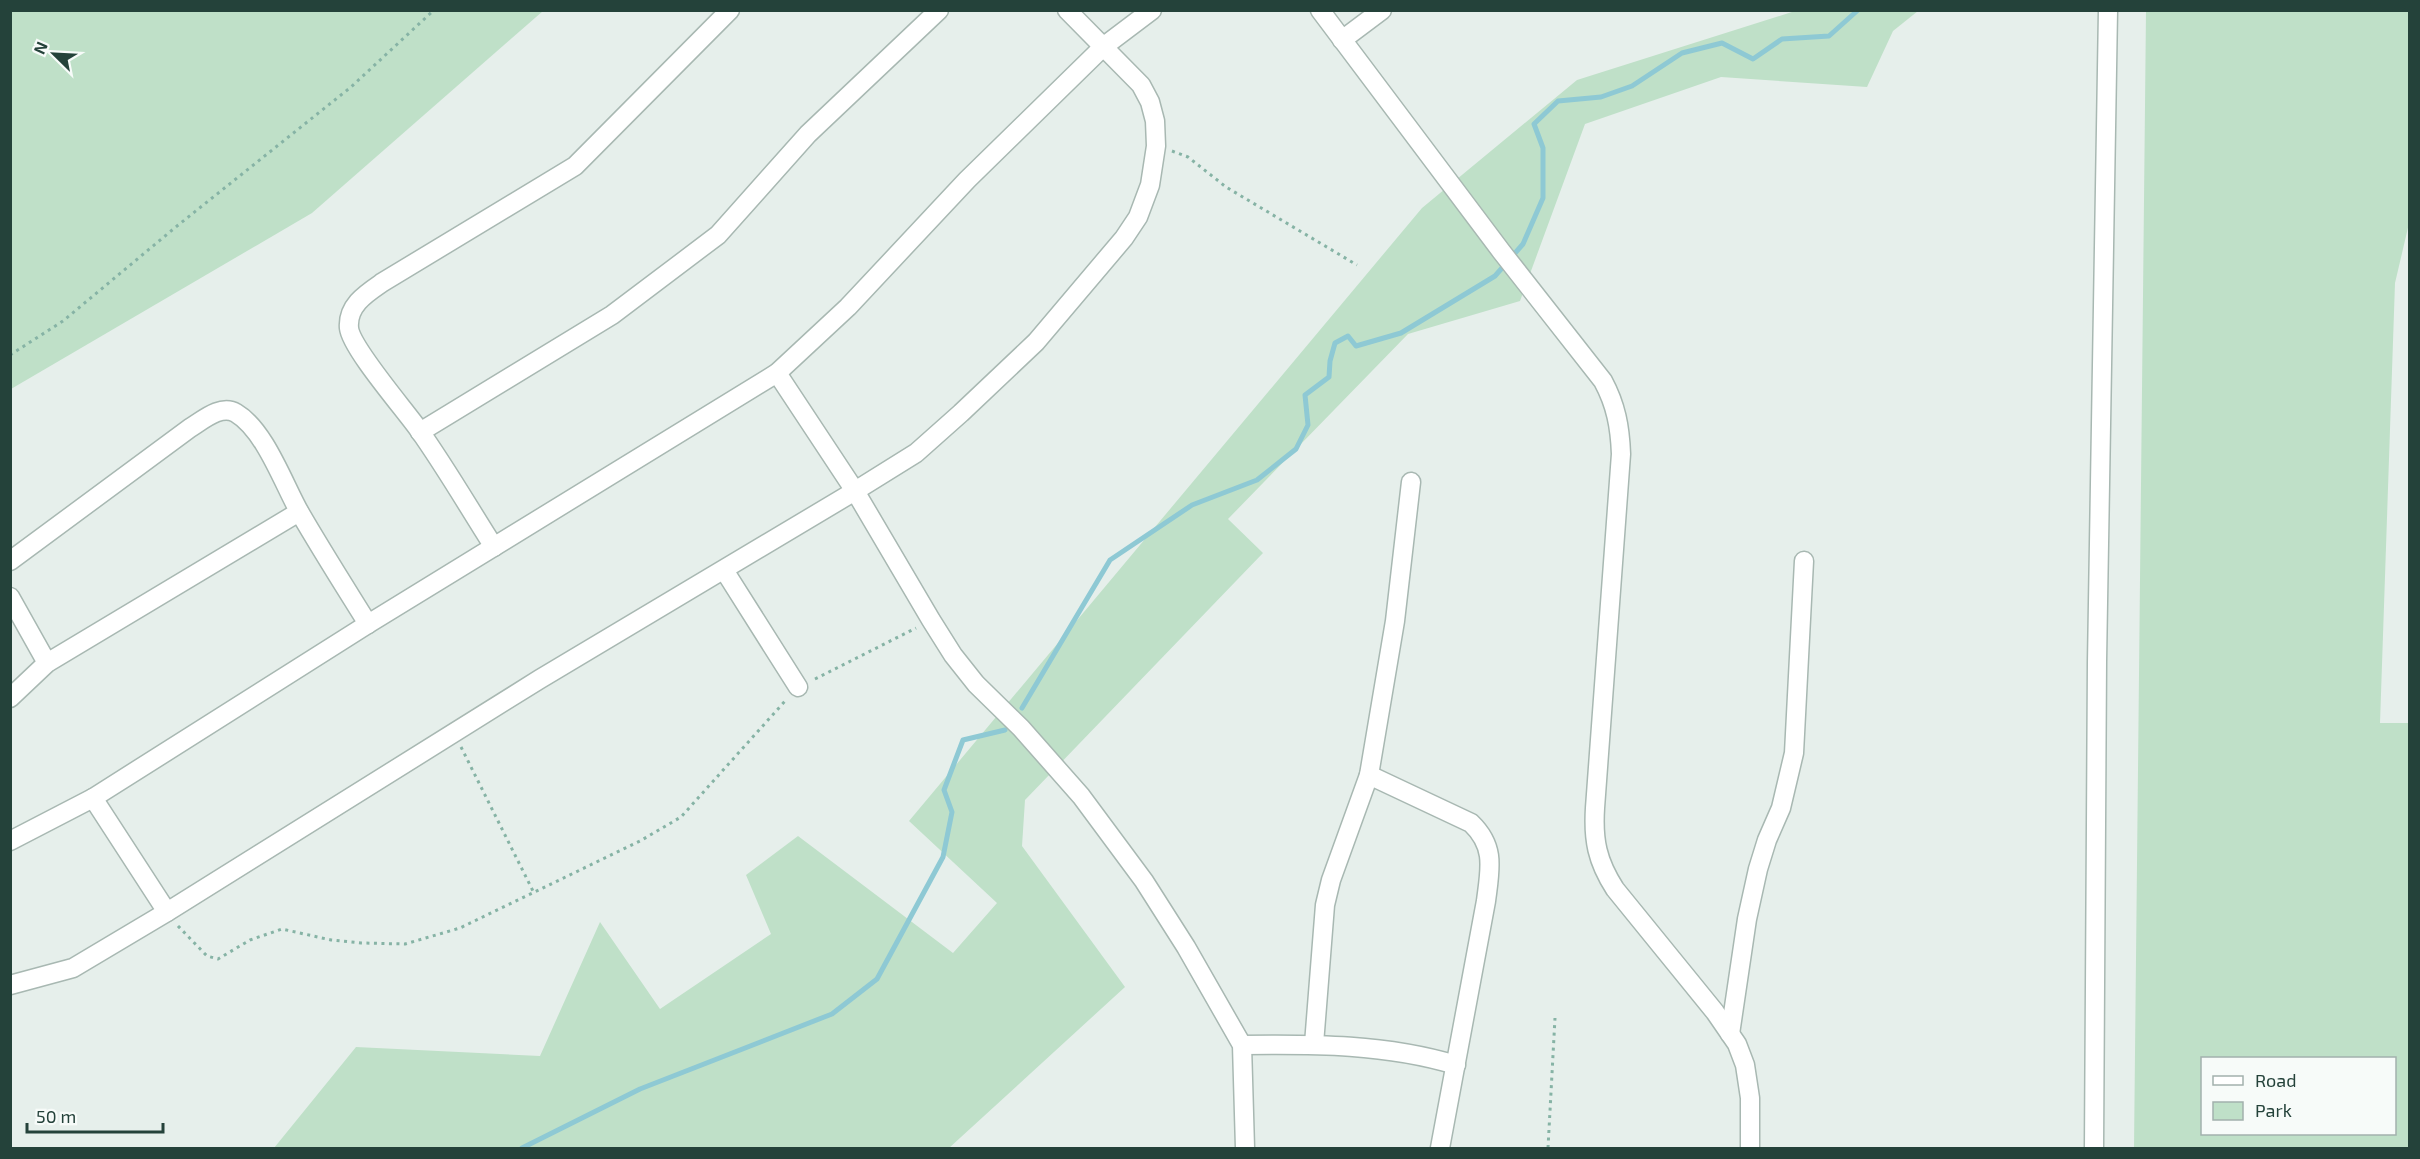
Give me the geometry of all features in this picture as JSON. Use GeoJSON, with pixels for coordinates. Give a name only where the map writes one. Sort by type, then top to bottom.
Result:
{"type":"FeatureCollection","features":[{"type":"Feature","properties":{"kind":"street"},"geometry":{"type":"LineString","coordinates":[[494,547],[420,432],[357,346],[349,329],[351,314],[359,300],[382,282],[575,166],[730,10]]}},
{"type":"Feature","properties":{"kind":"street"},"geometry":{"type":"LineString","coordinates":[[420,432],[612,315],[718,235],[808,134],[939,10]]}},
{"type":"Feature","properties":{"kind":"street"},"geometry":{"type":"LineString","coordinates":[[10,985],[73,969],[453,732],[916,453],[961,413],[1036,342],[1124,238],[1138,217],[1150,185],[1156,146],[1155,121],[1150,102],[1141,85],[1067,10]]}},
{"type":"Feature","properties":{"kind":"street"},"geometry":{"type":"LineString","coordinates":[[10,841],[93,798],[368,624],[777,373],[848,307],[967,180],[1103,47],[1152,10]]}},
{"type":"Feature","properties":{"kind":"street"},"geometry":{"type":"LineString","coordinates":[[1320,10],[1501,251],[1603,381],[1613,400],[1620,430],[1619,487],[1594,832],[1602,870],[1614,889],[1708,1003],[1730,1034],[1745,1065],[1750,1098],[1749,1149]]}},
{"type":"Feature","properties":{"kind":"street"},"geometry":{"type":"LineString","coordinates":[[1342,40],[1382,10]]}},
{"type":"Feature","properties":{"kind":"street"},"geometry":{"type":"LineString","coordinates":[[2094,1149],[2097,674],[2108,10]]}},
{"type":"Feature","properties":{"kind":"street"},"geometry":{"type":"LineString","coordinates":[[777,373],[855,490],[931,620],[976,684],[1021,728],[1081,796],[1144,881],[1186,946],[1242,1045],[1245,1149]]}},
{"type":"Feature","properties":{"kind":"street"},"geometry":{"type":"LineString","coordinates":[[10,561],[190,428],[220,411],[236,413],[252,428],[266,448],[299,512],[368,624]]}},
{"type":"Feature","properties":{"kind":"street"},"geometry":{"type":"LineString","coordinates":[[1314,1044],[1325,905],[1331,880],[1369,775],[1395,621],[1411,482]]}},
{"type":"Feature","properties":{"kind":"street"},"geometry":{"type":"LineString","coordinates":[[10,698],[47,663],[299,512]]}},
{"type":"Feature","properties":{"kind":"street"},"geometry":{"type":"LineString","coordinates":[[1730,1034],[1747,919],[1758,869],[1767,840],[1781,808],[1794,753],[1804,561]]}},
{"type":"Feature","properties":{"kind":"street"},"geometry":{"type":"LineString","coordinates":[[724,570],[798,687]]}},
{"type":"Feature","properties":{"kind":"street"},"geometry":{"type":"LineString","coordinates":[[10,597],[47,663]]}},
{"type":"Feature","properties":{"kind":"street"},"geometry":{"type":"LineString","coordinates":[[1369,775],[1471,823],[1484,835],[1489,851],[1487,891],[1440,1149]]}},
{"type":"Feature","properties":{"kind":"street"},"geometry":{"type":"LineString","coordinates":[[93,798],[167,912]]}},
{"type":"Feature","properties":{"kind":"street"},"geometry":{"type":"LineString","coordinates":[[1242,1045],[1314,1044],[1400,1051],[1456,1065]]}},
{"type":"Feature","properties":{"kind":"path"},"geometry":{"type":"LineString","coordinates":[[10,355],[63,321],[177,226],[351,87],[434,10]]}},
{"type":"Feature","properties":{"kind":"path"},"geometry":{"type":"LineString","coordinates":[[1156,146],[1188,157],[1226,187],[1357,265]]}},
{"type":"Feature","properties":{"kind":"path"},"geometry":{"type":"LineString","coordinates":[[167,912],[207,956],[218,959],[250,940],[282,929],[361,944],[405,944],[460,928],[640,841],[681,817],[798,687],[931,620]]}},
{"type":"Feature","properties":{"kind":"path"},"geometry":{"type":"LineString","coordinates":[[453,732],[534,893]]}},
{"type":"Feature","properties":{"kind":"path"},"geometry":{"type":"LineString","coordinates":[[1548,1149],[1555,1018]]}},
{"type":"Feature","properties":{"kind":"green space"},"geometry":{"type":"Polygon","coordinates":[[[11,10],[543,11],[312,213],[11,389],[11,10]]]}},
{"type":"Feature","properties":{"kind":"green space"},"geometry":{"type":"Polygon","coordinates":[[[1795,11],[1918,11],[1893,31],[1867,87],[1721,77],[1585,124],[1520,301],[1408,334],[1228,519],[1263,553],[1025,800],[1022,846],[1125,987],[949,1148],[274,1148],[356,1047],[540,1056],[600,922],[660,1009],[771,934],[746,875],[798,836],[953,953],[997,903],[909,821],[1422,208],[1577,80],[1795,11]]]}},
{"type":"Feature","properties":{"kind":"green space"},"geometry":{"type":"Polygon","coordinates":[[[2146,11],[2409,11],[2410,219],[2395,283],[2380,723],[2409,723],[2409,1148],[2134,1148],[2146,11]]]}},
{"type":"Feature","properties":{"kind":"waterway"},"geometry":{"type":"LineString","coordinates":[[1022,708],[1110,560],[1192,505],[1257,480],[1296,449],[1308,425],[1305,395],[1329,377],[1335,343],[1348,336],[1356,346],[1401,333],[1495,276],[1523,244],[1543,198],[1543,148],[1534,124],[1558,101],[1601,97],[1632,86],[1682,53],[1722,43],[1753,59],[1782,39],[1829,36],[1858,10]]}},
{"type":"Feature","properties":{"kind":"waterway"},"geometry":{"type":"LineString","coordinates":[[522,1148],[640,1089],[832,1014],[877,979],[943,857],[952,812],[944,790],[963,740],[1005,730]]}}]}
